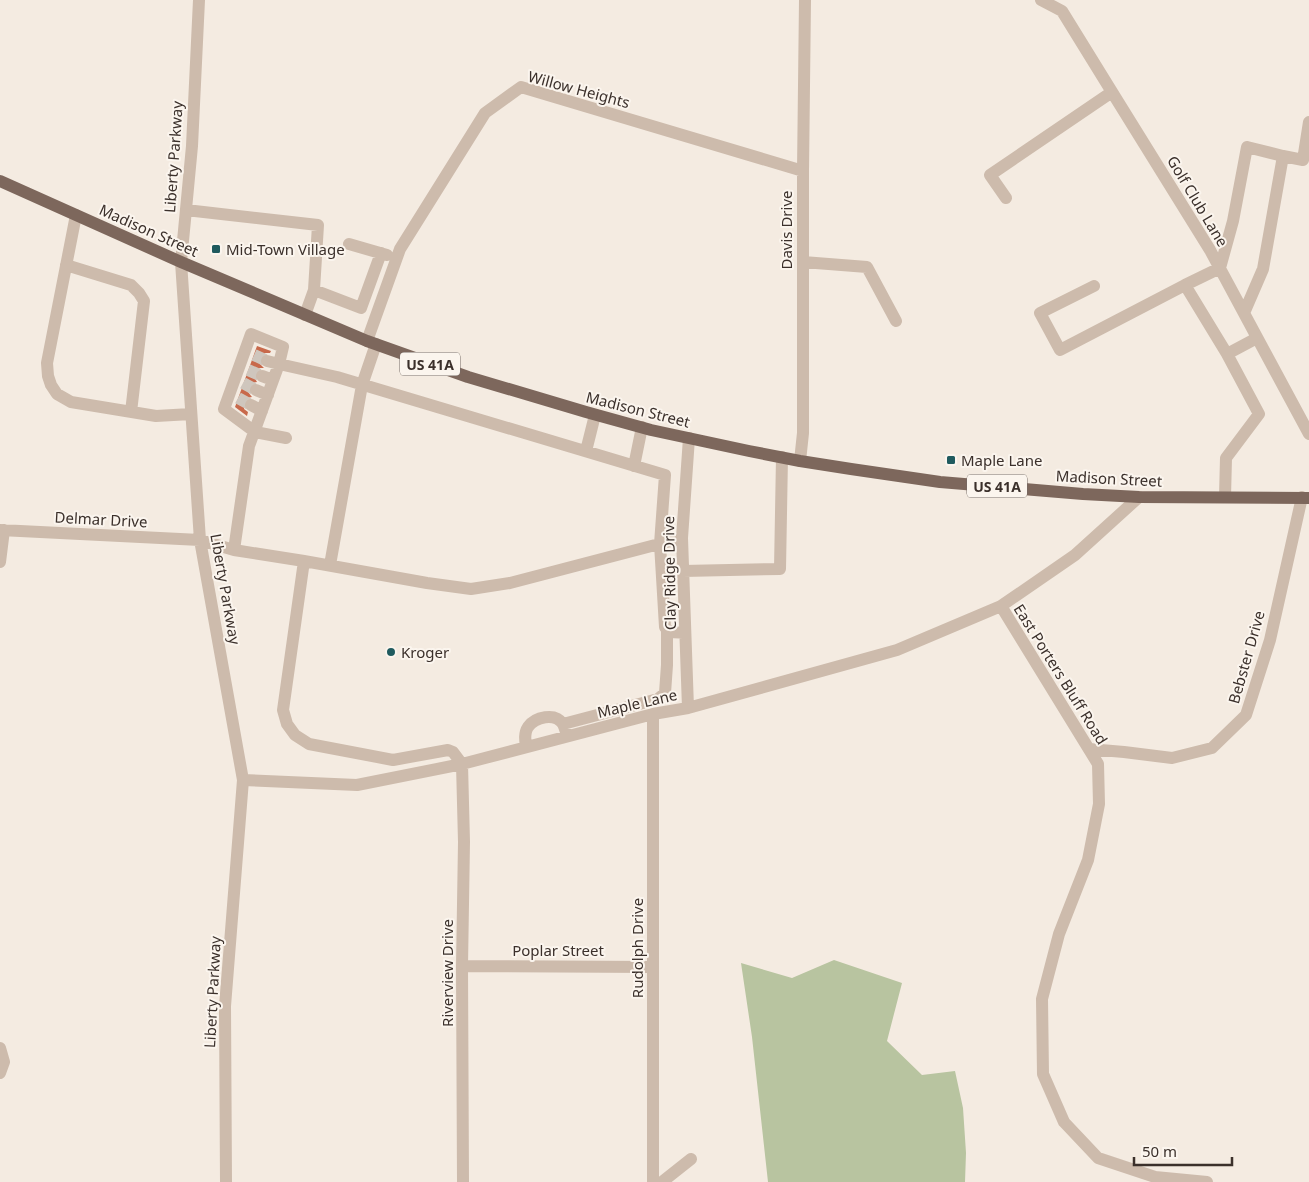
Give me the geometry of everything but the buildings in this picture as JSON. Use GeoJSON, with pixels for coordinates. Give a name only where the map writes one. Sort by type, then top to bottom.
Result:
{"type":"FeatureCollection","features":[{"type":"Feature","properties":{"kind":"main road","name":"Madison Street"},"geometry":{"type":"LineString","coordinates":[[0,181],[181,262],[372,342],[468,377],[642,427],[782,457],[940,482],[1139,497],[1306,498]]}},
{"type":"Feature","properties":{"kind":"street","name":"Liberty Parkway"},"geometry":{"type":"LineString","coordinates":[[198,0],[192,146],[181,262],[200,540],[243,780],[225,1006],[226,1182]]}},
{"type":"Feature","properties":{"kind":"street","name":"Davis Drive"},"geometry":{"type":"LineString","coordinates":[[800,460],[803,433],[805,0]]}},
{"type":"Feature","properties":{"kind":"street","name":"Golf Club Lane"},"geometry":{"type":"LineString","coordinates":[[1041,0],[1062,11],[1210,250],[1309,434]]}},
{"type":"Feature","properties":{"kind":"street","name":"Willow Heights"},"geometry":{"type":"LineString","coordinates":[[330,566],[362,385],[380,306],[400,250],[485,113],[520,87],[803,171]]}},
{"type":"Feature","properties":{"kind":"street"},"geometry":{"type":"LineString","coordinates":[[1006,198],[990,175],[1112,92]]}},
{"type":"Feature","properties":{"kind":"street"},"geometry":{"type":"LineString","coordinates":[[1094,286],[1040,313],[1060,350],[1220,268],[1233,221],[1247,147],[1303,160],[1309,122]]}},
{"type":"Feature","properties":{"kind":"street"},"geometry":{"type":"LineString","coordinates":[[1244,312],[1264,269],[1283,156]]}},
{"type":"Feature","properties":{"kind":"street"},"geometry":{"type":"LineString","coordinates":[[186,210],[318,225],[314,290],[305,315]]}},
{"type":"Feature","properties":{"kind":"street"},"geometry":{"type":"LineString","coordinates":[[76,215],[47,363],[48,376],[57,394],[71,402],[156,416],[191,414]]}},
{"type":"Feature","properties":{"kind":"street"},"geometry":{"type":"LineString","coordinates":[[349,244],[397,258]]}},
{"type":"Feature","properties":{"kind":"street"},"geometry":{"type":"LineString","coordinates":[[314,290],[361,308],[381,253]]}},
{"type":"Feature","properties":{"kind":"street"},"geometry":{"type":"LineString","coordinates":[[803,262],[867,267],[896,321]]}},
{"type":"Feature","properties":{"kind":"street"},"geometry":{"type":"LineString","coordinates":[[66,265],[131,285],[140,293],[144,301],[131,412]]}},
{"type":"Feature","properties":{"kind":"street"},"geometry":{"type":"LineString","coordinates":[[1185,285],[1227,354],[1259,414],[1226,458],[1225,497]]}},
{"type":"Feature","properties":{"kind":"street"},"geometry":{"type":"LineString","coordinates":[[364,300],[380,306]]}},
{"type":"Feature","properties":{"kind":"street"},"geometry":{"type":"LineString","coordinates":[[234,550],[250,446],[255,432],[256,408],[273,362],[283,347],[250,334],[249,354],[233,396],[224,409],[255,432],[286,438]]}},
{"type":"Feature","properties":{"kind":"street"},"geometry":{"type":"LineString","coordinates":[[1227,354],[1257,338]]}},
{"type":"Feature","properties":{"kind":"street"},"geometry":{"type":"LineString","coordinates":[[273,362],[338,377],[665,475],[660,544],[665,627],[667,630],[665,693],[658,699],[563,724]]}},
{"type":"Feature","properties":{"kind":"street"},"geometry":{"type":"LineString","coordinates":[[586,451],[595,415]]}},
{"type":"Feature","properties":{"kind":"street"},"geometry":{"type":"LineString","coordinates":[[634,466],[642,427]]}},
{"type":"Feature","properties":{"kind":"street","name":"Clay Ridge Drive"},"geometry":{"type":"LineString","coordinates":[[688,708],[682,538],[689,438]]}},
{"type":"Feature","properties":{"kind":"street"},"geometry":{"type":"LineString","coordinates":[[683,571],[780,569],[782,457]]}},
{"type":"Feature","properties":{"kind":"street","name":"Maple Lane"},"geometry":{"type":"LineString","coordinates":[[243,780],[357,785],[462,764],[653,714],[688,708],[897,650],[1001,606],[1075,555],[1139,497]]}},
{"type":"Feature","properties":{"kind":"street","name":"Bebster Drive"},"geometry":{"type":"LineString","coordinates":[[1088,749],[1172,758],[1212,748],[1246,715],[1270,640],[1306,498]]}},
{"type":"Feature","properties":{"kind":"street"},"geometry":{"type":"LineString","coordinates":[[0,562],[2,530]]}},
{"type":"Feature","properties":{"kind":"street","name":"Delmar Drive"},"geometry":{"type":"LineString","coordinates":[[2,530],[200,540],[234,550],[471,589],[510,583],[682,538]]}},
{"type":"Feature","properties":{"kind":"street"},"geometry":{"type":"LineString","coordinates":[[304,561],[283,710],[287,724],[295,735],[309,744],[393,760],[448,750],[453,752],[462,764]]}},
{"type":"Feature","properties":{"kind":"street","name":"East Porters Bluff Road"},"geometry":{"type":"LineString","coordinates":[[1001,606],[1098,764],[1099,804],[1088,860],[1059,934],[1042,1000],[1043,1074],[1064,1122],[1098,1158],[1155,1177],[1208,1182]]}},
{"type":"Feature","properties":{"kind":"street"},"geometry":{"type":"LineString","coordinates":[[667,630],[686,633]]}},
{"type":"Feature","properties":{"kind":"street","name":"Rudolph Drive"},"geometry":{"type":"LineString","coordinates":[[653,714],[653,1182]]}},
{"type":"Feature","properties":{"kind":"street"},"geometry":{"type":"LineString","coordinates":[[526,747],[525,737],[527,728],[535,721],[549,717],[555,718],[563,724],[567,737]]}},
{"type":"Feature","properties":{"kind":"street","name":"Riverview Drive"},"geometry":{"type":"LineString","coordinates":[[462,764],[464,842],[462,966],[463,1182]]}},
{"type":"Feature","properties":{"kind":"street","name":"Poplar Street"},"geometry":{"type":"LineString","coordinates":[[462,966],[653,967]]}},
{"type":"Feature","properties":{"kind":"street"},"geometry":{"type":"LineString","coordinates":[[0,1048],[4,1062],[0,1072]]}},
{"type":"Feature","properties":{"kind":"street"},"geometry":{"type":"LineString","coordinates":[[662,1182],[691,1159]]}},
{"type":"Feature","properties":{"kind":"green space"},"geometry":{"type":"Polygon","coordinates":[[[834,960],[902,983],[887,1041],[922,1075],[955,1071],[963,1108],[966,1153],[965,1182],[768,1182],[752,1037],[741,963],[792,978],[834,960]]]}},
{"type":"Feature","properties":{"kind":"tunnel"},"geometry":{"type":"LineString","coordinates":[[254,355],[267,361]]}},
{"type":"Feature","properties":{"kind":"tunnel"},"geometry":{"type":"LineString","coordinates":[[248,370],[262,376]]}},
{"type":"Feature","properties":{"kind":"tunnel"},"geometry":{"type":"LineString","coordinates":[[243,383],[256,390]]}},
{"type":"Feature","properties":{"kind":"tunnel"},"geometry":{"type":"LineString","coordinates":[[238,398],[251,405]]}},
{"type":"Feature","properties":{"kind":"place","name":"Mid-Town Village"},"geometry":{"type":"Point","coordinates":[216,249]}},
{"type":"Feature","properties":{"kind":"place","name":"Maple Lane"},"geometry":{"type":"Point","coordinates":[951,460]}},
{"type":"Feature","properties":{"kind":"place","name":"Kroger"},"geometry":{"type":"Point","coordinates":[391,652]}}]}
